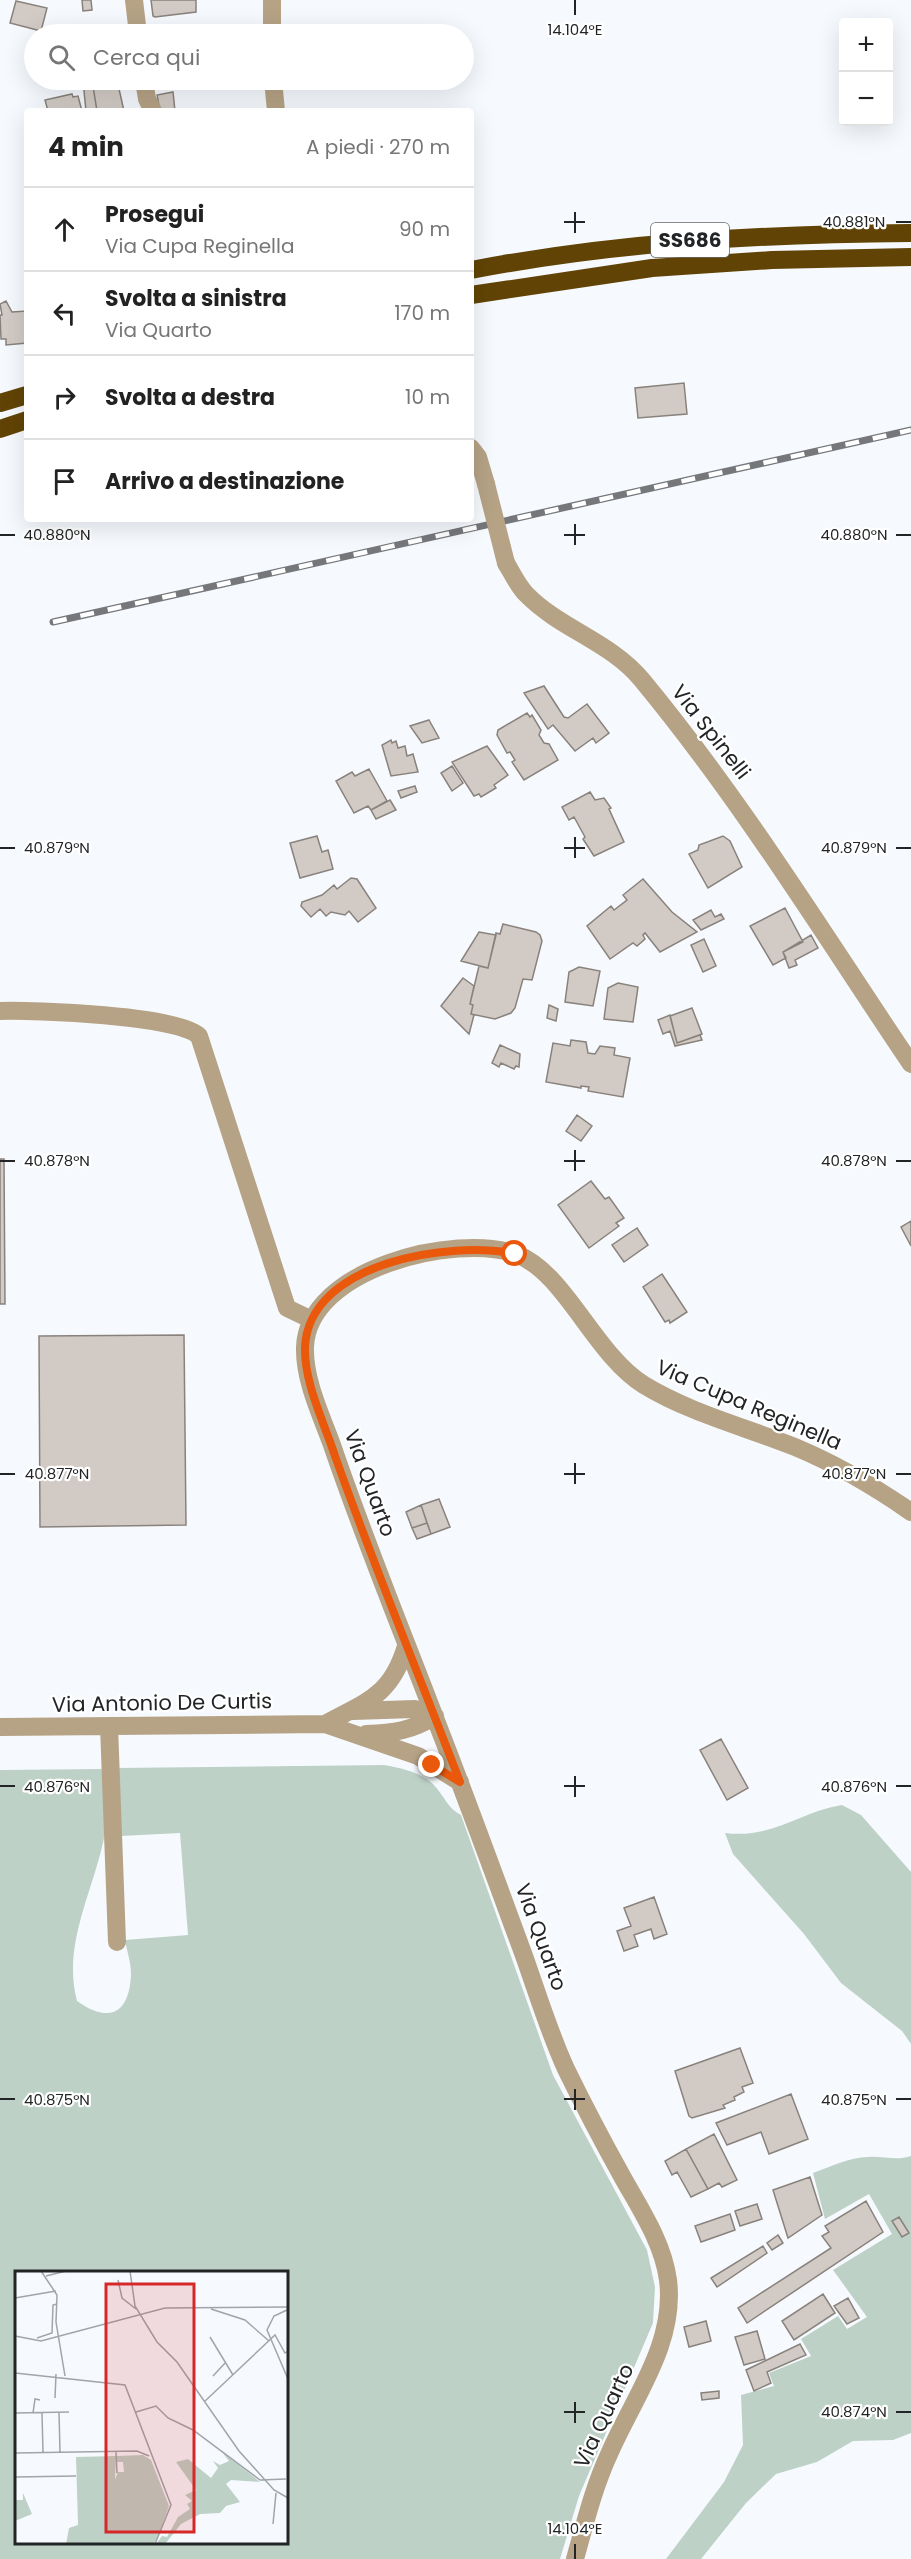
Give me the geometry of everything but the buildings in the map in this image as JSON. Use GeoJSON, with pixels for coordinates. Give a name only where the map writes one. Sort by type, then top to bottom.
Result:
{"type":"FeatureCollection","features":[{"type":"Feature","properties":{"kind":"highway","name":"SS686"},"geometry":{"type":"LineString","coordinates":[[474,269],[540,256],[672,242],[761,236],[911,233]]}},
{"type":"Feature","properties":{"kind":"highway","name":"SS686"},"geometry":{"type":"LineString","coordinates":[[474,295],[652,268],[772,260],[911,257]]}},
{"type":"Feature","properties":{"kind":"highway"},"geometry":{"type":"LineString","coordinates":[[0,404],[24,396]]}},
{"type":"Feature","properties":{"kind":"highway"},"geometry":{"type":"LineString","coordinates":[[0,429],[24,421]]}},
{"type":"Feature","properties":{"kind":"street"},"geometry":{"type":"LineString","coordinates":[[134,0],[137,24]]}},
{"type":"Feature","properties":{"kind":"street"},"geometry":{"type":"LineString","coordinates":[[272,0],[272,24]]}},
{"type":"Feature","properties":{"kind":"street"},"geometry":{"type":"LineString","coordinates":[[146,90],[152,108]]}},
{"type":"Feature","properties":{"kind":"street"},"geometry":{"type":"LineString","coordinates":[[274,90],[276,108]]}},
{"type":"Feature","properties":{"kind":"street","name":"Via Spinelli"},"geometry":{"type":"LineString","coordinates":[[474,452],[478,457],[486,484],[506,563],[525,593],[558,619],[614,654],[641,678],[737,804],[911,1064]]}},
{"type":"Feature","properties":{"kind":"street"},"geometry":{"type":"LineString","coordinates":[[0,1011],[33,1011],[141,1020],[188,1027],[199,1036],[287,1308],[312,1320]]}},
{"type":"Feature","properties":{"kind":"street","name":"Via Cupa Reginella"},"geometry":{"type":"LineString","coordinates":[[312,1320],[327,1297],[337,1289],[367,1271],[387,1264],[449,1250],[487,1248],[515,1254],[541,1268],[596,1340],[636,1380],[687,1405],[800,1449],[848,1473],[911,1512]]}},
{"type":"Feature","properties":{"kind":"street","name":"Via Quarto"},"geometry":{"type":"LineString","coordinates":[[312,1320],[305,1348],[313,1389],[406,1646],[460,1782],[563,2062],[591,2121],[657,2242],[667,2276],[669,2304],[666,2331],[599,2479],[575,2559]]}},
{"type":"Feature","properties":{"kind":"street"},"geometry":{"type":"LineString","coordinates":[[325,1724],[386,1688],[399,1669],[406,1646]]}},
{"type":"Feature","properties":{"kind":"street"},"geometry":{"type":"LineString","coordinates":[[348,1711],[415,1709],[435,1716]]}},
{"type":"Feature","properties":{"kind":"street"},"geometry":{"type":"LineString","coordinates":[[349,1734],[398,1733],[418,1727],[435,1716]]}},
{"type":"Feature","properties":{"kind":"street"},"geometry":{"type":"LineString","coordinates":[[325,1724],[418,1756],[460,1782]]}},
{"type":"Feature","properties":{"kind":"street","name":"Via Antonio De Curtis"},"geometry":{"type":"LineString","coordinates":[[0,1727],[325,1724]]}},
{"type":"Feature","properties":{"kind":"street"},"geometry":{"type":"LineString","coordinates":[[109,1726],[119,1889],[117,1942]]}},
{"type":"Feature","properties":{"kind":"green space"},"geometry":{"type":"Polygon","coordinates":[[[384,1765],[422,1776],[437,1788],[453,1809],[461,1815],[553,2075],[647,2250],[655,2287],[653,2323],[579,2496],[560,2559],[0,2559],[0,1770],[104,1769],[106,1813],[104,1838],[76,1939],[73,1980],[77,2001],[88,2008],[108,2013],[122,2006],[130,1987],[131,1969],[125,1940],[188,1935],[180,1833],[121,1836],[115,1768],[384,1765]]]}},
{"type":"Feature","properties":{"kind":"green space"},"geometry":{"type":"Polygon","coordinates":[[[842,1805],[861,1815],[911,1872],[911,2044],[902,2031],[841,1983],[804,1934],[733,1854],[725,1833],[742,1834],[772,1829],[812,1813],[842,1805]]]}},
{"type":"Feature","properties":{"kind":"green space"},"geometry":{"type":"Polygon","coordinates":[[[911,2156],[911,2433],[893,2440],[853,2441],[817,2462],[776,2474],[746,2503],[701,2559],[666,2559],[724,2482],[743,2445],[741,2395],[774,2386],[769,2373],[811,2356],[801,2339],[838,2316],[847,2329],[867,2317],[833,2270],[892,2234],[869,2194],[825,2219],[813,2173],[861,2157],[911,2156]]]}},
{"type":"Feature","properties":{"kind":"railway"},"geometry":{"type":"LineString","coordinates":[[53,622],[911,430]]}},
{"type":"Feature","properties":{"kind":"route"},"geometry":{"type":"LineString","coordinates":[[432,1765],[460,1782],[350,1497],[313,1389],[306,1359],[306,1337],[312,1320],[327,1297],[367,1271],[387,1264],[449,1250],[487,1248],[515,1254]]}}]}
